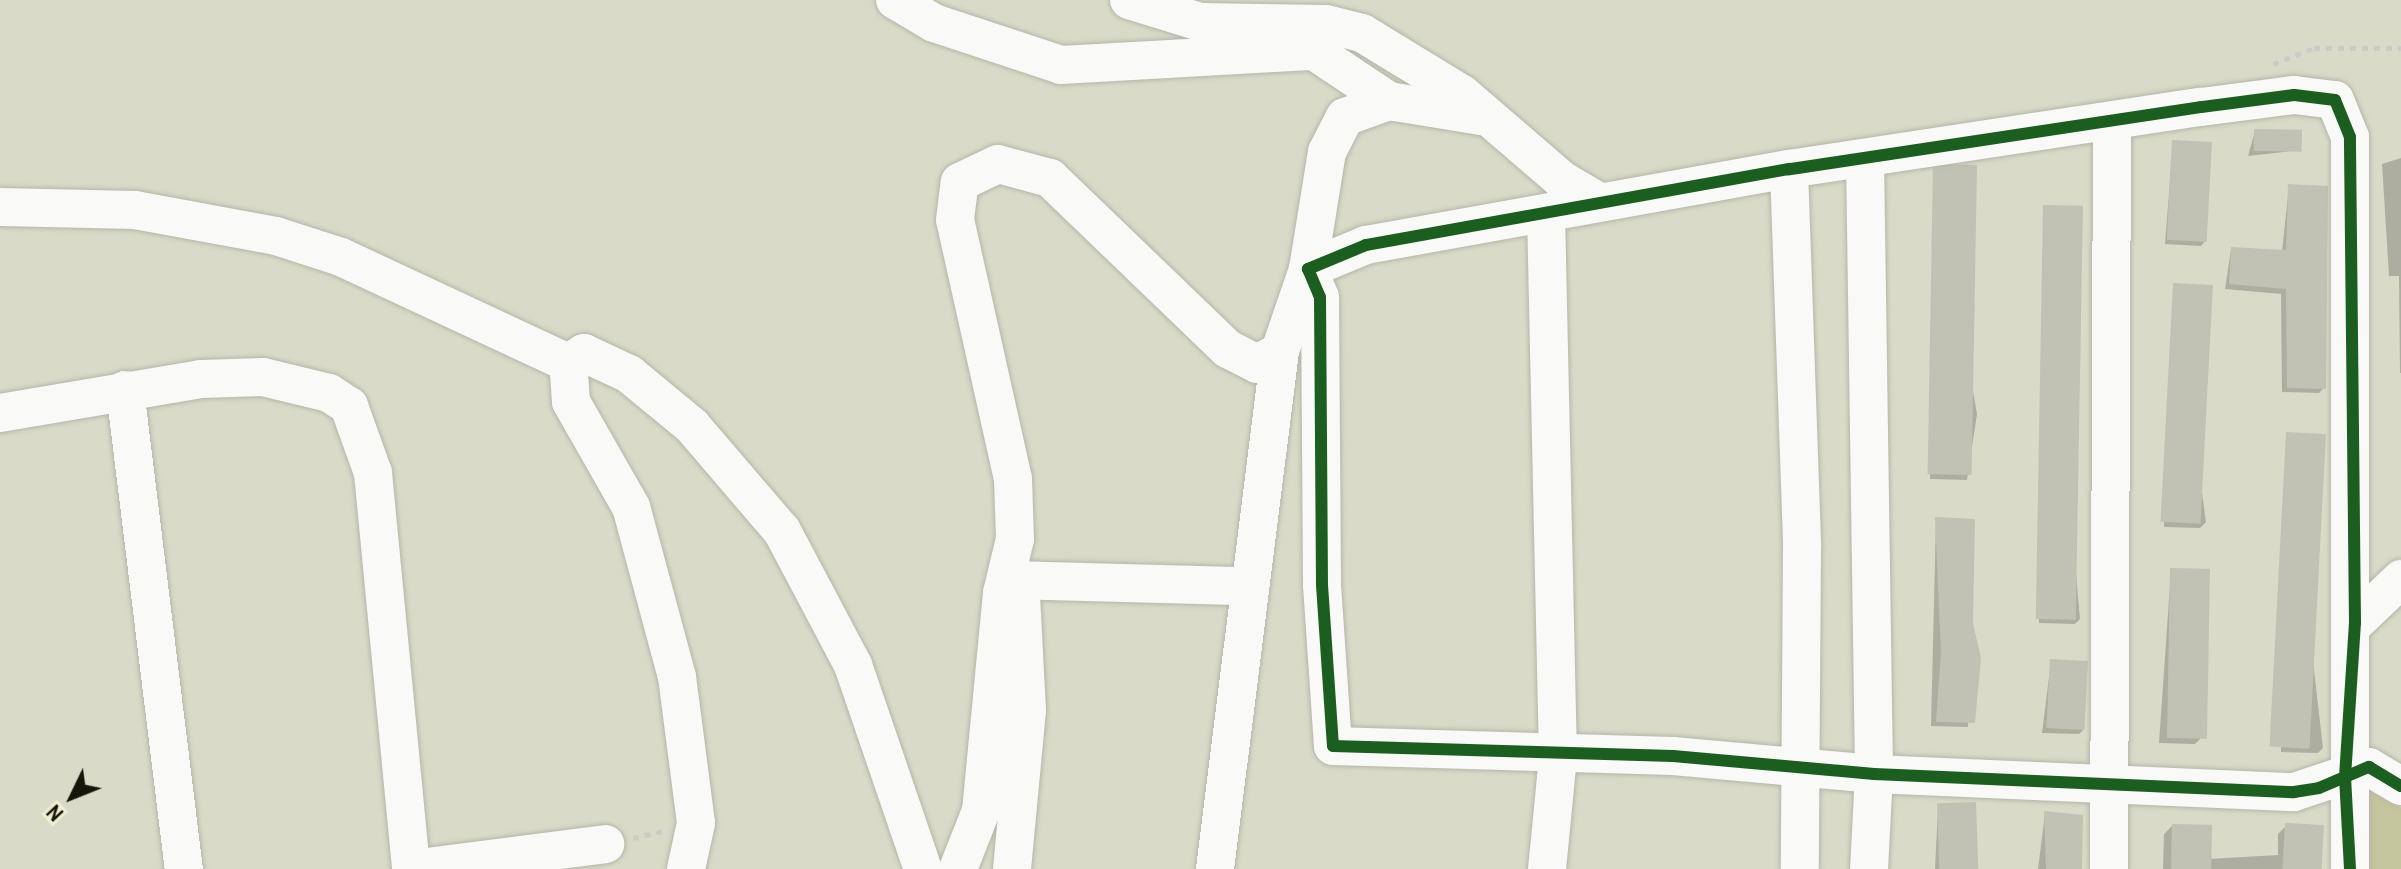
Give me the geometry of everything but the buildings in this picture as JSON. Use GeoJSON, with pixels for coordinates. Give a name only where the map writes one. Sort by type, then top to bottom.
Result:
{"type":"FeatureCollection","features":[{"type":"Feature","properties":{"kind":"street"},"geometry":{"type":"LineString","coordinates":[[895,0],[934,23],[1061,65],[1314,51],[1389,101],[1487,117]]}},
{"type":"Feature","properties":{"kind":"street"},"geometry":{"type":"LineString","coordinates":[[1129,0],[1200,22],[1326,24],[1362,33],[1487,117],[1599,202]]}},
{"type":"Feature","properties":{"kind":"street"},"geometry":{"type":"LineString","coordinates":[[1308,269],[1366,245],[1789,169],[2294,95],[2335,100],[2347,117],[2355,623],[2345,777],[2350,869]]}},
{"type":"Feature","properties":{"kind":"street"},"geometry":{"type":"LineString","coordinates":[[1215,869],[1246,586],[1280,351],[1308,269],[1335,130],[1345,117],[1389,101]]}},
{"type":"Feature","properties":{"kind":"street"},"geometry":{"type":"LineString","coordinates":[[2109,869],[2105,785],[2112,122]]}},
{"type":"Feature","properties":{"kind":"street"},"geometry":{"type":"LineString","coordinates":[[1865,158],[1874,774],[1869,869]]}},
{"type":"Feature","properties":{"kind":"street"},"geometry":{"type":"LineString","coordinates":[[958,869],[981,811],[1002,593],[1010,580],[1013,479],[955,220],[960,182],[998,164],[1050,178],[1228,349],[1257,364],[1280,351]]}},
{"type":"Feature","properties":{"kind":"street"},"geometry":{"type":"LineString","coordinates":[[1789,169],[1802,548],[1798,765],[1800,869]]}},
{"type":"Feature","properties":{"kind":"street"},"geometry":{"type":"LineString","coordinates":[[0,207],[135,210],[276,236],[341,257],[568,363]]}},
{"type":"Feature","properties":{"kind":"street"},"geometry":{"type":"LineString","coordinates":[[1546,213],[1558,757],[1547,869]]}},
{"type":"Feature","properties":{"kind":"street"},"geometry":{"type":"LineString","coordinates":[[1308,269],[1320,297],[1322,585],[1333,746],[1798,765],[1874,774],[2294,792],[2369,767],[2401,786]]}},
{"type":"Feature","properties":{"kind":"street"},"geometry":{"type":"LineString","coordinates":[[568,363],[584,353],[599,355],[629,374],[692,426],[782,531],[853,665],[923,869]]}},
{"type":"Feature","properties":{"kind":"street"},"geometry":{"type":"LineString","coordinates":[[568,363],[571,402],[631,507],[649,558],[685,722],[696,823],[686,869]]}},
{"type":"Feature","properties":{"kind":"street"},"geometry":{"type":"LineString","coordinates":[[0,413],[125,390],[263,377],[329,393],[349,406],[373,473],[411,869],[605,844]]}},
{"type":"Feature","properties":{"kind":"street"},"geometry":{"type":"LineString","coordinates":[[125,390],[184,869]]}},
{"type":"Feature","properties":{"kind":"street"},"geometry":{"type":"LineString","coordinates":[[2355,623],[2401,579]]}},
{"type":"Feature","properties":{"kind":"street"},"geometry":{"type":"LineString","coordinates":[[1010,580],[1246,586]]}},
{"type":"Feature","properties":{"kind":"street"},"geometry":{"type":"LineString","coordinates":[[1010,580],[1021,593],[1027,710],[1012,869]]}},
{"type":"Feature","properties":{"kind":"path"},"geometry":{"type":"LineString","coordinates":[[605,844],[696,823]]}},
{"type":"Feature","properties":{"kind":"green space"},"geometry":{"type":"Polygon","coordinates":[[[2371,792],[2401,808],[2401,869],[2361,869],[2360,798],[2371,792]]]}},
{"type":"Feature","properties":{"kind":"cycle path"},"geometry":{"type":"LineString","coordinates":[[2350,869],[2345,777],[2355,623],[2350,137],[2335,100],[2294,95],[1789,169],[1366,245],[1308,269],[1320,297],[1322,585],[1333,746],[1673,756],[1874,774],[2294,792],[2319,788],[2345,777],[2369,767],[2401,786]]}}]}
